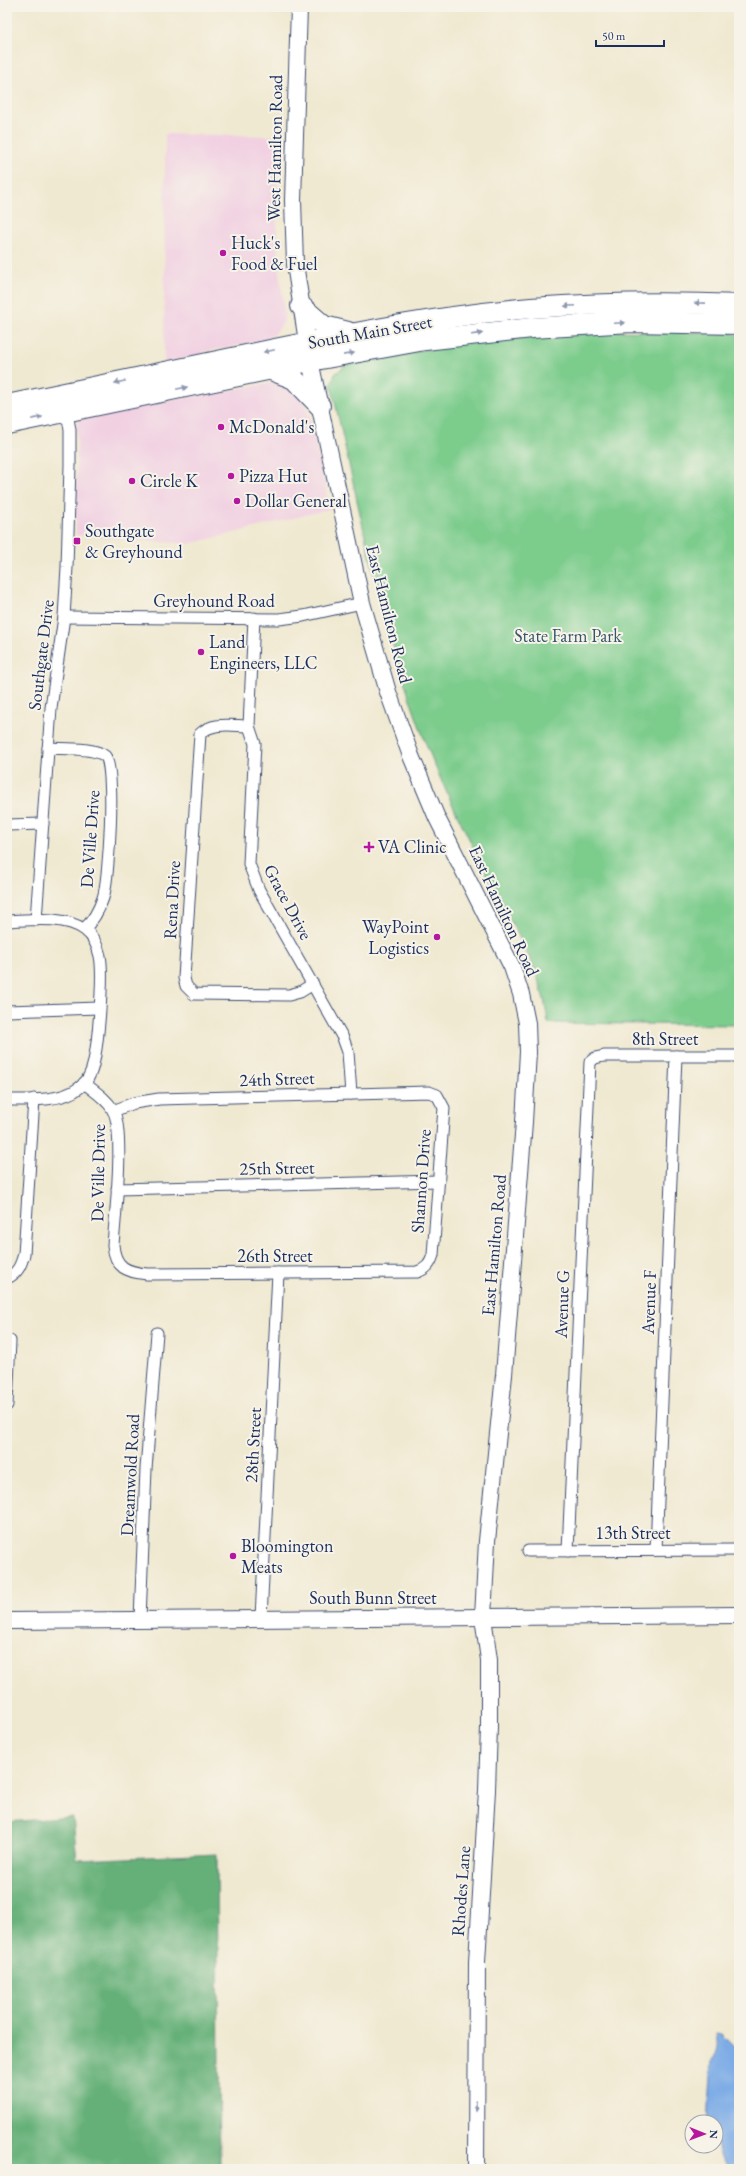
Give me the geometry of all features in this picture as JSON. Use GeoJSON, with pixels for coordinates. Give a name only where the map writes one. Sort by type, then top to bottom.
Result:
{"type":"FeatureCollection","features":[{"type":"Feature","properties":{"kind":"highway","name":"South Main Street"},"geometry":{"type":"LineString","coordinates":[[7,405],[65,402],[270,370],[352,334],[398,325],[529,308],[655,303],[739,305]]}},
{"type":"Feature","properties":{"kind":"highway"},"geometry":{"type":"LineString","coordinates":[[301,306],[324,326],[352,334]]}},
{"type":"Feature","properties":{"kind":"highway","name":"South Main Street"},"geometry":{"type":"LineString","coordinates":[[7,424],[65,402],[309,352],[532,328],[631,322],[739,324]]}},
{"type":"Feature","properties":{"kind":"highway"},"geometry":{"type":"LineString","coordinates":[[270,370],[294,379],[320,406]]}},
{"type":"Feature","properties":{"kind":"main road","name":"West Hamilton Road"},"geometry":{"type":"LineString","coordinates":[[299,7],[293,200],[294,253],[309,352]]}},
{"type":"Feature","properties":{"kind":"main road","name":"East Hamilton Road"},"geometry":{"type":"LineString","coordinates":[[309,352],[362,603],[388,692],[411,756],[438,818],[512,967],[521,994],[527,1023],[528,1052],[524,1122],[504,1375],[487,1541],[483,1617]]}},
{"type":"Feature","properties":{"kind":"main road","name":"South Bunn Street"},"geometry":{"type":"LineString","coordinates":[[7,1621],[739,1615]]}},
{"type":"Feature","properties":{"kind":"main road","name":"Rhodes Lane"},"geometry":{"type":"LineString","coordinates":[[476,2169],[478,1934],[487,1790],[489,1727],[489,1660],[483,1617]]}},
{"type":"Feature","properties":{"kind":"street","name":"Southgate Drive"},"geometry":{"type":"LineString","coordinates":[[36,920],[54,679],[64,618],[70,482],[70,430],[65,402]]}},
{"type":"Feature","properties":{"kind":"street","name":"Greyhound Road"},"geometry":{"type":"LineString","coordinates":[[64,618],[279,619],[303,616],[362,603]]}},
{"type":"Feature","properties":{"kind":"street","name":"Grace Drive"},"geometry":{"type":"LineString","coordinates":[[254,618],[249,726],[255,744],[249,864],[259,890],[314,984],[343,1038],[348,1052],[351,1094]]}},
{"type":"Feature","properties":{"kind":"street","name":"Rena Drive"},"geometry":{"type":"LineString","coordinates":[[249,726],[214,726],[206,728],[200,734],[184,978],[186,986],[194,994],[277,996],[300,992],[314,984]]}},
{"type":"Feature","properties":{"kind":"street","name":"De Ville Drive"},"geometry":{"type":"LineString","coordinates":[[48,748],[96,751],[104,755],[109,762],[112,785],[103,898],[92,921],[84,929]]}},
{"type":"Feature","properties":{"kind":"street"},"geometry":{"type":"LineString","coordinates":[[7,825],[44,824]]}},
{"type":"Feature","properties":{"kind":"street"},"geometry":{"type":"LineString","coordinates":[[7,921],[36,920],[64,922],[84,929],[95,943],[100,956],[101,984],[93,1066],[84,1083],[78,1089],[61,1096],[7,1100]]}},
{"type":"Feature","properties":{"kind":"street"},"geometry":{"type":"LineString","coordinates":[[7,1011],[99,1008]]}},
{"type":"Feature","properties":{"kind":"street","name":"8th Street"},"geometry":{"type":"LineString","coordinates":[[592,1060],[604,1056],[739,1056]]}},
{"type":"Feature","properties":{"kind":"street","name":"Avenue F"},"geometry":{"type":"LineString","coordinates":[[656,1550],[676,1056]]}},
{"type":"Feature","properties":{"kind":"street","name":"Avenue G"},"geometry":{"type":"LineString","coordinates":[[568,1551],[582,1232],[592,1060]]}},
{"type":"Feature","properties":{"kind":"street","name":"De Ville Drive"},"geometry":{"type":"LineString","coordinates":[[84,1083],[102,1097],[113,1111],[118,1127],[113,1245],[117,1260],[122,1267]]}},
{"type":"Feature","properties":{"kind":"street","name":"24th Street"},"geometry":{"type":"LineString","coordinates":[[113,1111],[146,1100],[159,1098],[429,1092],[437,1095],[441,1099]]}},
{"type":"Feature","properties":{"kind":"street"},"geometry":{"type":"LineString","coordinates":[[7,1278],[16,1273],[24,1254],[34,1099]]}},
{"type":"Feature","properties":{"kind":"street","name":"Shannon Drive"},"geometry":{"type":"LineString","coordinates":[[428,1266],[433,1255],[439,1181],[444,1108],[441,1099]]}},
{"type":"Feature","properties":{"kind":"street","name":"25th Street"},"geometry":{"type":"LineString","coordinates":[[116,1189],[439,1181]]}},
{"type":"Feature","properties":{"kind":"street","name":"26th Street"},"geometry":{"type":"LineString","coordinates":[[122,1267],[132,1273],[147,1274],[417,1272],[428,1266]]}},
{"type":"Feature","properties":{"kind":"street","name":"28th Street"},"geometry":{"type":"LineString","coordinates":[[261,1618],[278,1273]]}},
{"type":"Feature","properties":{"kind":"street","name":"Dreamwold Road"},"geometry":{"type":"LineString","coordinates":[[140,1619],[146,1469],[157,1333]]}},
{"type":"Feature","properties":{"kind":"street"},"geometry":{"type":"LineString","coordinates":[[7,1405],[10,1341]]}},
{"type":"Feature","properties":{"kind":"street","name":"13th Street"},"geometry":{"type":"LineString","coordinates":[[528,1551],[739,1550]]}},
{"type":"Feature","properties":{"kind":"shaded area"},"geometry":{"type":"Polygon","coordinates":[[[165,134],[277,136],[278,263],[285,315],[283,323],[274,335],[263,341],[202,352],[199,355],[164,363],[165,134]]]}},
{"type":"Feature","properties":{"kind":"shaded area"},"geometry":{"type":"Polygon","coordinates":[[[275,382],[283,382],[303,401],[309,414],[330,509],[189,544],[76,535],[77,423],[83,416],[275,382]]]}},
{"type":"Feature","properties":{"kind":"green space","name":"State Farm Park"},"geometry":{"type":"Polygon","coordinates":[[[604,331],[732,333],[739,336],[739,1025],[548,1023],[542,992],[532,964],[451,802],[417,720],[401,673],[375,578],[331,385],[335,374],[346,365],[463,342],[604,331]]]}},
{"type":"Feature","properties":{"kind":"green space"},"geometry":{"type":"Polygon","coordinates":[[[73,1817],[77,1860],[217,1854],[220,2169],[7,2169],[7,1822],[73,1817]]]}},
{"type":"Feature","properties":{"kind":"water"},"geometry":{"type":"Polygon","coordinates":[[[717,2033],[722,2034],[736,2048],[739,2047],[739,2169],[731,2168],[726,2164],[720,2154],[724,2154],[724,2114],[709,2114],[712,2060],[716,2054],[718,2040],[717,2033]]]}},
{"type":"Feature","properties":{"kind":"place","name":"Huck's Food & Fuel"},"geometry":{"type":"Point","coordinates":[223,253]}},
{"type":"Feature","properties":{"kind":"place","name":"McDonald's"},"geometry":{"type":"Point","coordinates":[221,427]}},
{"type":"Feature","properties":{"kind":"place","name":"Pizza Hut"},"geometry":{"type":"Point","coordinates":[231,476]}},
{"type":"Feature","properties":{"kind":"place","name":"Circle K"},"geometry":{"type":"Point","coordinates":[132,481]}},
{"type":"Feature","properties":{"kind":"place","name":"Dollar General"},"geometry":{"type":"Point","coordinates":[237,501]}},
{"type":"Feature","properties":{"kind":"place","name":"Southgate & Greyhound"},"geometry":{"type":"Point","coordinates":[77,541]}},
{"type":"Feature","properties":{"kind":"place","name":"Land Engineers, LLC"},"geometry":{"type":"Point","coordinates":[201,652]}},
{"type":"Feature","properties":{"kind":"place","name":"VA Clinic"},"geometry":{"type":"Point","coordinates":[369,847]}},
{"type":"Feature","properties":{"kind":"place","name":"WayPoint Logistics"},"geometry":{"type":"Point","coordinates":[437,937]}},
{"type":"Feature","properties":{"kind":"place","name":"Bloomington Meats"},"geometry":{"type":"Point","coordinates":[233,1556]}}]}
